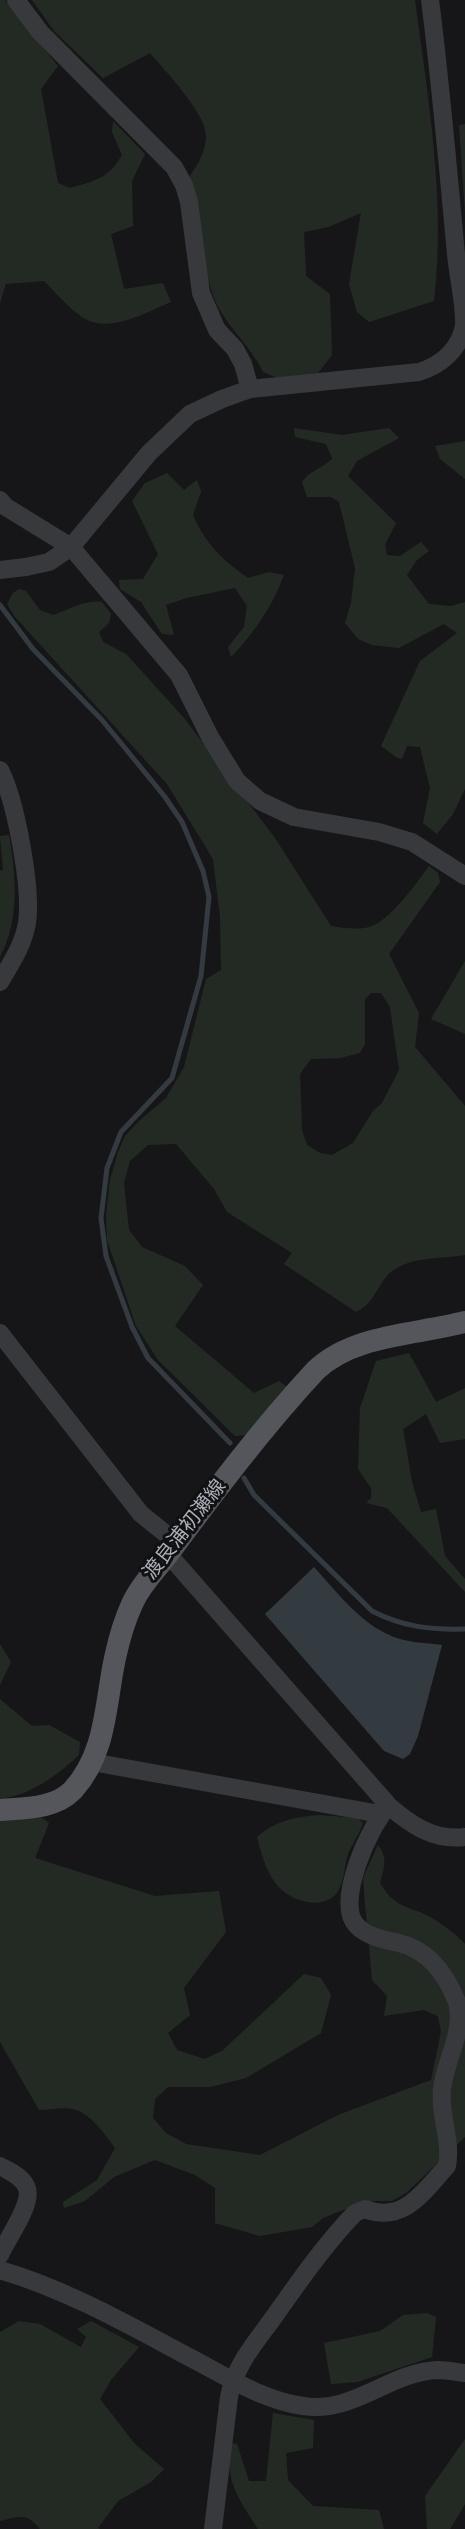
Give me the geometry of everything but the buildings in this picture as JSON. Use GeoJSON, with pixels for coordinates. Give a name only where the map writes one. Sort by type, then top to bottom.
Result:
{"type":"FeatureCollection","features":[{"type":"Feature","properties":{"kind":"main road","name":"渡良浦初瀬線"},"geometry":{"type":"LineString","coordinates":[[0,1810],[37,1807],[57,1801],[72,1791],[98,1751],[115,1658],[124,1625],[146,1579],[258,1437],[328,1359],[371,1342],[465,1322]]}},
{"type":"Feature","properties":{"kind":"street"},"geometry":{"type":"LineString","coordinates":[[16,0],[40,32],[174,166],[184,185],[189,202],[201,293],[216,330],[235,349],[243,364],[250,389]]}},
{"type":"Feature","properties":{"kind":"street"},"geometry":{"type":"LineString","coordinates":[[0,570],[50,562],[71,547],[149,453],[190,414],[250,389],[419,372],[444,361],[457,344],[464,325],[464,296],[456,257],[447,138],[430,0]]}},
{"type":"Feature","properties":{"kind":"street"},"geometry":{"type":"LineString","coordinates":[[0,500],[6,507],[71,547],[178,675],[210,737],[237,781],[260,801],[294,817],[379,832],[412,842],[465,876]]}},
{"type":"Feature","properties":{"kind":"street"},"geometry":{"type":"LineString","coordinates":[[0,770],[7,784],[27,879],[27,923],[19,951],[0,982]]}},
{"type":"Feature","properties":{"kind":"street"},"geometry":{"type":"LineString","coordinates":[[0,1333],[141,1514],[172,1548],[385,1810]]}},
{"type":"Feature","properties":{"kind":"street"},"geometry":{"type":"LineString","coordinates":[[92,1762],[385,1810],[429,1833],[438,1836],[465,1837]]}},
{"type":"Feature","properties":{"kind":"street"},"geometry":{"type":"LineString","coordinates":[[213,2529],[232,2380],[241,2363],[305,2271],[355,2213],[365,2209],[377,2214],[404,2209],[419,2197],[447,2166],[448,2133],[442,2108],[442,2089],[461,2025],[459,2004],[428,1955],[417,1948],[367,1933],[356,1925],[351,1916],[351,1896],[358,1861],[385,1810]]}},
{"type":"Feature","properties":{"kind":"street"},"geometry":{"type":"LineString","coordinates":[[0,2166],[23,2182],[27,2187],[29,2200],[0,2255]]}},
{"type":"Feature","properties":{"kind":"street"},"geometry":{"type":"LineString","coordinates":[[0,2270],[42,2284],[144,2333],[258,2393],[302,2406],[326,2408],[346,2404],[375,2389],[420,2373],[439,2370],[465,2373]]}},
{"type":"Feature","properties":{"kind":"shaded area"},"geometry":{"type":"Polygon","coordinates":[[[0,0],[5,0],[58,66],[41,89],[58,183],[70,188],[94,181],[112,169],[122,155],[112,132],[113,121],[145,154],[132,181],[133,226],[111,234],[124,289],[163,283],[171,302],[124,321],[100,323],[89,321],[78,314],[44,281],[6,284],[0,303],[0,0]]]}},
{"type":"Feature","properties":{"kind":"shaded area"},"geometry":{"type":"Polygon","coordinates":[[[32,0],[415,0],[430,112],[437,188],[438,226],[434,301],[369,322],[357,312],[349,284],[361,213],[328,227],[304,232],[306,276],[330,294],[332,355],[318,373],[278,378],[263,372],[217,305],[209,281],[190,176],[203,153],[206,138],[205,128],[193,106],[150,53],[103,78],[54,31],[32,0]]]}},
{"type":"Feature","properties":{"kind":"shaded area"},"geometry":{"type":"Polygon","coordinates":[[[465,124],[465,213],[459,125],[465,124]]]}},
{"type":"Feature","properties":{"kind":"shaded area"},"geometry":{"type":"Polygon","coordinates":[[[294,428],[342,435],[389,428],[399,438],[357,461],[348,476],[396,523],[385,545],[387,555],[400,556],[421,542],[429,551],[417,560],[407,575],[429,604],[451,606],[465,602],[465,789],[453,814],[437,834],[423,823],[430,788],[420,747],[407,746],[402,759],[381,746],[420,661],[457,633],[444,624],[399,648],[372,645],[358,639],[345,623],[351,603],[355,568],[339,502],[331,497],[307,497],[302,482],[308,475],[332,459],[326,444],[295,437],[294,428]]]}},
{"type":"Feature","properties":{"kind":"shaded area"},"geometry":{"type":"Polygon","coordinates":[[[465,441],[465,479],[440,459],[435,446],[465,441]]]}},
{"type":"Feature","properties":{"kind":"shaded area"},"geometry":{"type":"Polygon","coordinates":[[[167,473],[184,490],[197,480],[201,491],[193,515],[203,534],[230,565],[248,578],[269,572],[284,575],[262,619],[231,657],[228,647],[244,627],[247,606],[235,588],[186,598],[166,605],[174,635],[162,634],[141,602],[120,589],[119,580],[143,579],[158,554],[132,501],[145,483],[167,473]]]}},
{"type":"Feature","properties":{"kind":"shaded area"},"geometry":{"type":"Polygon","coordinates":[[[19,589],[26,591],[40,610],[53,615],[83,603],[102,602],[111,614],[109,623],[99,632],[103,642],[126,654],[184,718],[275,838],[331,926],[360,928],[377,924],[394,910],[429,866],[438,873],[440,882],[389,954],[419,1013],[415,1047],[465,1106],[465,1255],[422,1260],[402,1265],[386,1277],[370,1302],[356,1312],[284,1264],[292,1253],[227,1212],[214,1189],[176,1144],[148,1145],[130,1161],[124,1183],[129,1230],[142,1247],[185,1266],[203,1285],[175,1326],[254,1393],[279,1381],[287,1387],[248,1435],[235,1436],[158,1360],[136,1326],[107,1240],[106,1215],[110,1180],[118,1152],[125,1136],[166,1098],[184,1067],[206,979],[221,970],[220,917],[213,859],[167,784],[15,617],[7,604],[13,593],[19,589]],[[371,993],[365,999],[365,1044],[360,1053],[340,1058],[311,1059],[300,1074],[302,1130],[307,1145],[320,1153],[332,1155],[353,1143],[373,1111],[382,1103],[399,1070],[390,1007],[381,993],[371,993]]]}},
{"type":"Feature","properties":{"kind":"shaded area"},"geometry":{"type":"Polygon","coordinates":[[[9,835],[15,897],[11,928],[0,957],[0,871],[3,870],[0,836],[9,835]]]}},
{"type":"Feature","properties":{"kind":"shaded area"},"geometry":{"type":"Polygon","coordinates":[[[465,961],[465,1034],[431,1019],[465,961]]]}},
{"type":"Feature","properties":{"kind":"shaded area"},"geometry":{"type":"Polygon","coordinates":[[[409,1353],[436,1402],[465,1388],[465,1439],[440,1443],[426,1414],[403,1429],[412,1482],[421,1512],[436,1509],[445,1556],[465,1579],[465,1592],[387,1508],[366,1503],[371,1498],[371,1488],[358,1469],[360,1408],[376,1361],[409,1353]]]}},
{"type":"Feature","properties":{"kind":"shaded area"},"geometry":{"type":"Polygon","coordinates":[[[314,1567],[342,1599],[374,1627],[400,1639],[442,1645],[418,1736],[410,1754],[403,1759],[384,1751],[265,1614],[314,1567]]]}},
{"type":"Feature","properties":{"kind":"shaded area"},"geometry":{"type":"Polygon","coordinates":[[[0,1644],[11,1662],[0,1685],[0,1644]]]}},
{"type":"Feature","properties":{"kind":"shaded area"},"geometry":{"type":"Polygon","coordinates":[[[0,1699],[32,1726],[49,1725],[80,1742],[79,1755],[52,1777],[33,1789],[0,1799],[0,1699]]]}},
{"type":"Feature","properties":{"kind":"shaded area"},"geometry":{"type":"Polygon","coordinates":[[[319,1815],[357,1818],[363,1823],[347,1857],[340,1888],[328,1900],[311,1903],[286,1894],[279,1887],[267,1869],[257,1837],[271,1827],[286,1821],[319,1815]]]}},
{"type":"Feature","properties":{"kind":"shaded area"},"geometry":{"type":"Polygon","coordinates":[[[41,1817],[49,1823],[35,1858],[155,1896],[219,1891],[226,1932],[184,1988],[190,2015],[168,2033],[177,2050],[204,2059],[222,2051],[304,1974],[321,1978],[331,1995],[321,2033],[246,2078],[210,2087],[168,2087],[155,2099],[153,2118],[166,2133],[186,2144],[260,2155],[338,2115],[431,2080],[441,2032],[438,2016],[424,2010],[384,2016],[387,1996],[372,1980],[363,1878],[378,1845],[384,1859],[380,1883],[389,1895],[403,1906],[439,1923],[465,1944],[465,2137],[406,2193],[392,2201],[373,2201],[343,2210],[323,2218],[312,2227],[260,2236],[215,2223],[215,2188],[195,2175],[155,2160],[114,2177],[85,2201],[64,2208],[63,2202],[97,2180],[115,2148],[97,2125],[80,2111],[65,2108],[39,2110],[0,2042],[0,1820],[41,1817]]]}},
{"type":"Feature","properties":{"kind":"shaded area"},"geometry":{"type":"Polygon","coordinates":[[[427,2313],[436,2317],[432,2357],[357,2382],[331,2384],[324,2343],[380,2331],[403,2315],[427,2313]]]}},
{"type":"Feature","properties":{"kind":"shaded area"},"geometry":{"type":"Polygon","coordinates":[[[19,2321],[40,2324],[81,2347],[86,2337],[77,2329],[91,2321],[139,2347],[111,2380],[100,2399],[135,2444],[164,2469],[151,2482],[118,2501],[98,2528],[100,2529],[40,2529],[31,2520],[22,2517],[0,2521],[0,2332],[19,2321]]]}},
{"type":"Feature","properties":{"kind":"shaded area"},"geometry":{"type":"Polygon","coordinates":[[[273,2413],[314,2420],[313,2448],[286,2453],[288,2480],[313,2506],[379,2510],[384,2529],[258,2529],[239,2498],[231,2479],[230,2443],[237,2444],[249,2481],[266,2481],[273,2413]]]}},
{"type":"Feature","properties":{"kind":"shaded area"},"geometry":{"type":"Polygon","coordinates":[[[465,2439],[465,2504],[450,2529],[427,2529],[425,2496],[465,2439]]]}},
{"type":"Feature","properties":{"kind":"waterway"},"geometry":{"type":"LineString","coordinates":[[0,605],[33,649],[102,720],[165,797],[182,822],[203,871],[209,897],[201,976],[172,1078],[121,1132],[107,1168],[101,1218],[106,1256],[132,1327],[148,1358],[230,1443]]}},
{"type":"Feature","properties":{"kind":"waterway"},"geometry":{"type":"LineString","coordinates":[[244,1478],[254,1495],[372,1611],[395,1621],[417,1626],[465,1629]]}}]}
